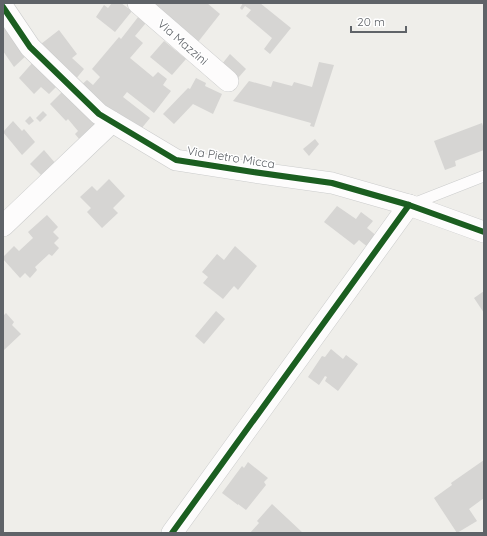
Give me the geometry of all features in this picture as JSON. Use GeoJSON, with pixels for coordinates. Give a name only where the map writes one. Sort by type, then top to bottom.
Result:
{"type":"FeatureCollection","features":[{"type":"Feature","properties":{"kind":"street","name":"Via Mazzini"},"geometry":{"type":"LineString","coordinates":[[138,3],[228,81]]}},
{"type":"Feature","properties":{"kind":"street","name":"Via Pietro Micca"},"geometry":{"type":"LineString","coordinates":[[3,7],[30,47],[99,114],[176,160],[332,183],[409,205],[484,232]]}},
{"type":"Feature","properties":{"kind":"street"},"geometry":{"type":"LineString","coordinates":[[3,226],[112,122]]}},
{"type":"Feature","properties":{"kind":"street"},"geometry":{"type":"LineString","coordinates":[[172,533],[409,205]]}},
{"type":"Feature","properties":{"kind":"lane"},"geometry":{"type":"LineString","coordinates":[[409,205],[484,176]]}},
{"type":"Feature","properties":{"kind":"building"},"geometry":{"type":"Polygon","coordinates":[[[112,3],[121,3],[132,11],[115,32],[96,17],[104,5],[108,8],[112,3]]]}},
{"type":"Feature","properties":{"kind":"building"},"geometry":{"type":"Polygon","coordinates":[[[150,3],[207,3],[220,14],[198,42],[150,3]]]}},
{"type":"Feature","properties":{"kind":"building"},"geometry":{"type":"Polygon","coordinates":[[[243,3],[260,3],[291,28],[270,54],[264,49],[272,38],[246,16],[251,10],[245,6],[242,10],[240,8],[243,3]]]}},
{"type":"Feature","properties":{"kind":"building"},"geometry":{"type":"Polygon","coordinates":[[[142,12],[150,18],[135,36],[143,43],[130,58],[153,77],[158,72],[167,79],[163,85],[171,91],[154,113],[127,92],[123,97],[150,118],[141,129],[111,111],[80,86],[87,80],[93,85],[100,77],[92,69],[119,37],[121,39],[142,12]]]}},
{"type":"Feature","properties":{"kind":"building"},"geometry":{"type":"Polygon","coordinates":[[[3,18],[29,53],[14,67],[3,51],[3,18]]]}},
{"type":"Feature","properties":{"kind":"building"},"geometry":{"type":"Polygon","coordinates":[[[59,30],[77,54],[72,58],[84,69],[75,80],[41,44],[59,30]]]}},
{"type":"Feature","properties":{"kind":"building"},"geometry":{"type":"Polygon","coordinates":[[[164,41],[186,59],[172,75],[150,57],[164,41]]]}},
{"type":"Feature","properties":{"kind":"building"},"geometry":{"type":"Polygon","coordinates":[[[230,54],[246,69],[238,78],[222,64],[230,54]]]}},
{"type":"Feature","properties":{"kind":"building"},"geometry":{"type":"Polygon","coordinates":[[[34,61],[58,85],[49,94],[41,87],[34,94],[19,78],[34,61]]]}},
{"type":"Feature","properties":{"kind":"building"},"geometry":{"type":"Polygon","coordinates":[[[319,62],[334,65],[314,127],[310,126],[311,123],[233,101],[249,81],[271,87],[273,81],[292,86],[294,82],[312,87],[319,62]]]}},
{"type":"Feature","properties":{"kind":"building"},"geometry":{"type":"Polygon","coordinates":[[[196,78],[206,83],[205,86],[222,94],[213,114],[193,104],[174,124],[163,114],[188,88],[190,89],[196,78]]]}},
{"type":"Feature","properties":{"kind":"building"},"geometry":{"type":"Polygon","coordinates":[[[64,90],[99,121],[80,140],[75,134],[78,131],[68,119],[66,121],[50,104],[64,90]]]}},
{"type":"Feature","properties":{"kind":"building"},"geometry":{"type":"Polygon","coordinates":[[[43,111],[47,115],[40,122],[36,118],[43,111]]]}},
{"type":"Feature","properties":{"kind":"building"},"geometry":{"type":"Polygon","coordinates":[[[30,116],[34,121],[29,125],[25,121],[30,116]]]}},
{"type":"Feature","properties":{"kind":"building"},"geometry":{"type":"Polygon","coordinates":[[[13,121],[22,131],[24,129],[35,142],[22,155],[3,132],[13,121]]]}},
{"type":"Feature","properties":{"kind":"building"},"geometry":{"type":"Polygon","coordinates":[[[482,123],[484,129],[484,150],[455,161],[456,166],[445,170],[434,141],[482,123]]]}},
{"type":"Feature","properties":{"kind":"building"},"geometry":{"type":"Polygon","coordinates":[[[315,139],[319,144],[309,156],[303,149],[315,139]]]}},
{"type":"Feature","properties":{"kind":"building"},"geometry":{"type":"Polygon","coordinates":[[[44,150],[56,164],[43,177],[30,164],[44,150]]]}},
{"type":"Feature","properties":{"kind":"building"},"geometry":{"type":"Polygon","coordinates":[[[109,179],[125,196],[113,208],[118,213],[102,228],[87,212],[91,208],[80,197],[92,186],[97,191],[109,179]]]}},
{"type":"Feature","properties":{"kind":"building"},"geometry":{"type":"Polygon","coordinates":[[[337,206],[356,219],[361,212],[373,221],[367,228],[378,237],[369,248],[359,240],[354,245],[324,222],[337,206]]]}},
{"type":"Feature","properties":{"kind":"building"},"geometry":{"type":"Polygon","coordinates":[[[47,215],[58,227],[53,232],[59,238],[54,243],[59,248],[52,256],[49,254],[35,267],[37,270],[30,278],[25,273],[20,278],[3,259],[3,257],[14,246],[19,251],[33,238],[28,232],[47,215]]]}},
{"type":"Feature","properties":{"kind":"building"},"geometry":{"type":"Polygon","coordinates":[[[235,246],[257,266],[238,290],[234,286],[223,299],[203,283],[208,277],[202,272],[217,254],[224,260],[235,246]]]}},
{"type":"Feature","properties":{"kind":"building"},"geometry":{"type":"Polygon","coordinates":[[[484,291],[484,313],[474,298],[484,291]]]}},
{"type":"Feature","properties":{"kind":"building"},"geometry":{"type":"Polygon","coordinates":[[[216,311],[225,319],[204,344],[195,336],[216,311]]]}},
{"type":"Feature","properties":{"kind":"building"},"geometry":{"type":"Polygon","coordinates":[[[6,313],[14,322],[12,325],[21,334],[3,351],[3,316],[6,313]]]}},
{"type":"Feature","properties":{"kind":"building"},"geometry":{"type":"Polygon","coordinates":[[[331,349],[343,359],[346,355],[358,364],[338,391],[325,381],[327,377],[325,376],[319,385],[308,377],[322,356],[325,357],[331,349]]]}},
{"type":"Feature","properties":{"kind":"building"},"geometry":{"type":"Polygon","coordinates":[[[484,460],[484,498],[469,509],[477,521],[457,533],[434,498],[452,485],[451,483],[484,460]]]}},
{"type":"Feature","properties":{"kind":"building"},"geometry":{"type":"Polygon","coordinates":[[[248,462],[268,478],[264,482],[266,485],[246,510],[222,493],[242,466],[244,468],[248,462]]]}},
{"type":"Feature","properties":{"kind":"building"},"geometry":{"type":"Polygon","coordinates":[[[272,504],[303,533],[250,533],[259,523],[257,521],[272,504]]]}},
{"type":"Feature","properties":{"kind":"cycle path"},"geometry":{"type":"LineString","coordinates":[[3,7],[30,47],[99,114],[176,160],[332,183],[409,205],[484,232]]}},
{"type":"Feature","properties":{"kind":"cycle path"},"geometry":{"type":"LineString","coordinates":[[172,533],[409,205]]}}]}
